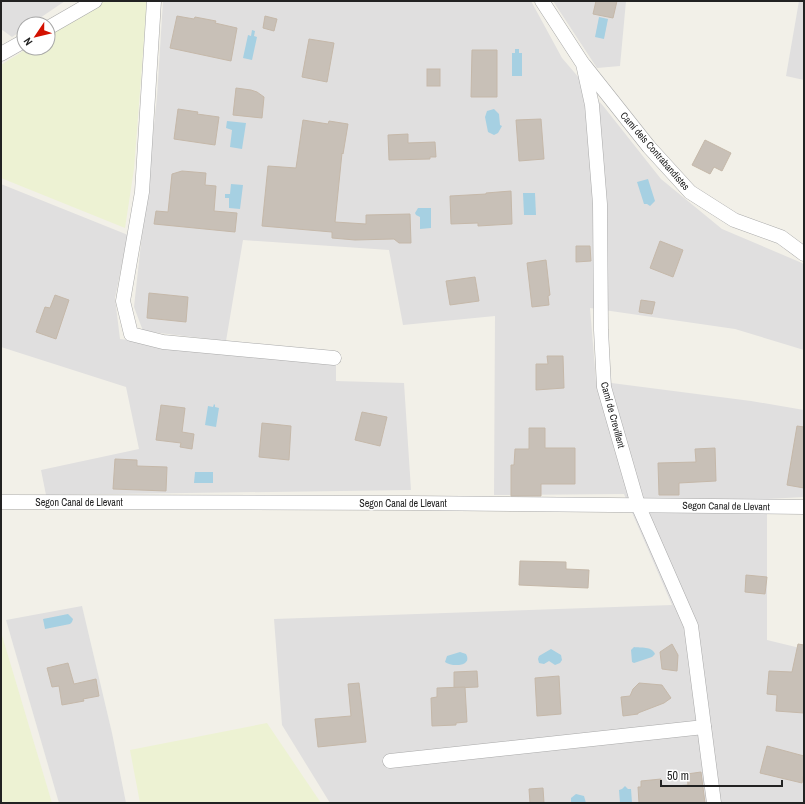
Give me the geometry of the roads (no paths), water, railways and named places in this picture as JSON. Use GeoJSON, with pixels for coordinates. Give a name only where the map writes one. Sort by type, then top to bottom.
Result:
{"type":"FeatureCollection","features":[{"type":"Feature","properties":{"kind":"street"},"geometry":{"type":"LineString","coordinates":[[56,23],[95,1]]}},
{"type":"Feature","properties":{"kind":"street"},"geometry":{"type":"LineString","coordinates":[[154,1],[142,192],[123,301],[131,334],[163,342],[334,358]]}},
{"type":"Feature","properties":{"kind":"street","name":"Camí de Crevillent"},"geometry":{"type":"LineString","coordinates":[[542,1],[583,64],[592,105],[600,204],[601,330],[604,387],[638,505],[691,626],[714,803]]}},
{"type":"Feature","properties":{"kind":"street"},"geometry":{"type":"LineString","coordinates":[[1,54],[16,46]]}},
{"type":"Feature","properties":{"kind":"street","name":"Camí dels Contrabandistes"},"geometry":{"type":"LineString","coordinates":[[583,64],[649,147],[690,192],[734,220],[781,237],[804,254]]}},
{"type":"Feature","properties":{"kind":"street","name":"Segon Canal de Llevant"},"geometry":{"type":"LineString","coordinates":[[1,502],[411,502],[804,507]]}},
{"type":"Feature","properties":{"kind":"street"},"geometry":{"type":"LineString","coordinates":[[390,761],[704,727]]}},
{"type":"Feature","properties":{"kind":"water"},"geometry":{"type":"Polygon","coordinates":[[[599,17],[608,19],[604,39],[595,37],[599,17]]]}},
{"type":"Feature","properties":{"kind":"water"},"geometry":{"type":"Polygon","coordinates":[[[252,30],[255,31],[254,36],[257,37],[252,60],[243,58],[248,35],[251,36],[252,30]]]}},
{"type":"Feature","properties":{"kind":"water"},"geometry":{"type":"Polygon","coordinates":[[[515,49],[519,49],[519,53],[522,53],[522,76],[512,76],[512,53],[515,53],[515,49]]]}},
{"type":"Feature","properties":{"kind":"water"},"geometry":{"type":"Polygon","coordinates":[[[494,109],[499,114],[500,125],[502,126],[498,133],[494,135],[488,132],[485,117],[487,111],[494,109]]]}},
{"type":"Feature","properties":{"kind":"water"},"geometry":{"type":"Polygon","coordinates":[[[227,121],[246,123],[242,149],[230,147],[232,130],[226,128],[227,121]]]}},
{"type":"Feature","properties":{"kind":"water"},"geometry":{"type":"Polygon","coordinates":[[[648,179],[655,201],[650,206],[644,204],[637,182],[648,179]]]}},
{"type":"Feature","properties":{"kind":"water"},"geometry":{"type":"Polygon","coordinates":[[[231,184],[243,185],[240,209],[229,208],[229,198],[225,198],[225,194],[230,194],[231,184]]]}},
{"type":"Feature","properties":{"kind":"water"},"geometry":{"type":"Polygon","coordinates":[[[523,193],[535,193],[536,215],[524,215],[523,193]]]}},
{"type":"Feature","properties":{"kind":"water"},"geometry":{"type":"Polygon","coordinates":[[[418,208],[431,208],[431,228],[420,229],[420,217],[415,213],[418,208]]]}},
{"type":"Feature","properties":{"kind":"water"},"geometry":{"type":"Polygon","coordinates":[[[214,404],[215,407],[219,408],[216,427],[205,425],[208,406],[213,407],[214,404]]]}},
{"type":"Feature","properties":{"kind":"water"},"geometry":{"type":"Polygon","coordinates":[[[195,472],[213,472],[213,483],[194,483],[195,472]]]}},
{"type":"Feature","properties":{"kind":"water"},"geometry":{"type":"Polygon","coordinates":[[[68,614],[73,619],[70,624],[45,629],[43,619],[68,614]]]}},
{"type":"Feature","properties":{"kind":"water"},"geometry":{"type":"Polygon","coordinates":[[[634,647],[649,649],[654,651],[655,654],[652,657],[634,663],[632,662],[631,650],[634,647]]]}},
{"type":"Feature","properties":{"kind":"water"},"geometry":{"type":"Polygon","coordinates":[[[551,649],[561,655],[562,660],[560,663],[555,665],[549,661],[544,664],[539,663],[539,656],[551,649]]]}},
{"type":"Feature","properties":{"kind":"water"},"geometry":{"type":"Polygon","coordinates":[[[460,652],[466,654],[467,661],[464,664],[452,665],[445,662],[447,656],[460,652]]]}},
{"type":"Feature","properties":{"kind":"water"},"geometry":{"type":"Polygon","coordinates":[[[625,786],[628,789],[631,789],[632,803],[620,803],[619,790],[625,786]]]}},
{"type":"Feature","properties":{"kind":"water"},"geometry":{"type":"Polygon","coordinates":[[[576,794],[584,796],[586,803],[571,803],[571,798],[576,794]]]}}]}
